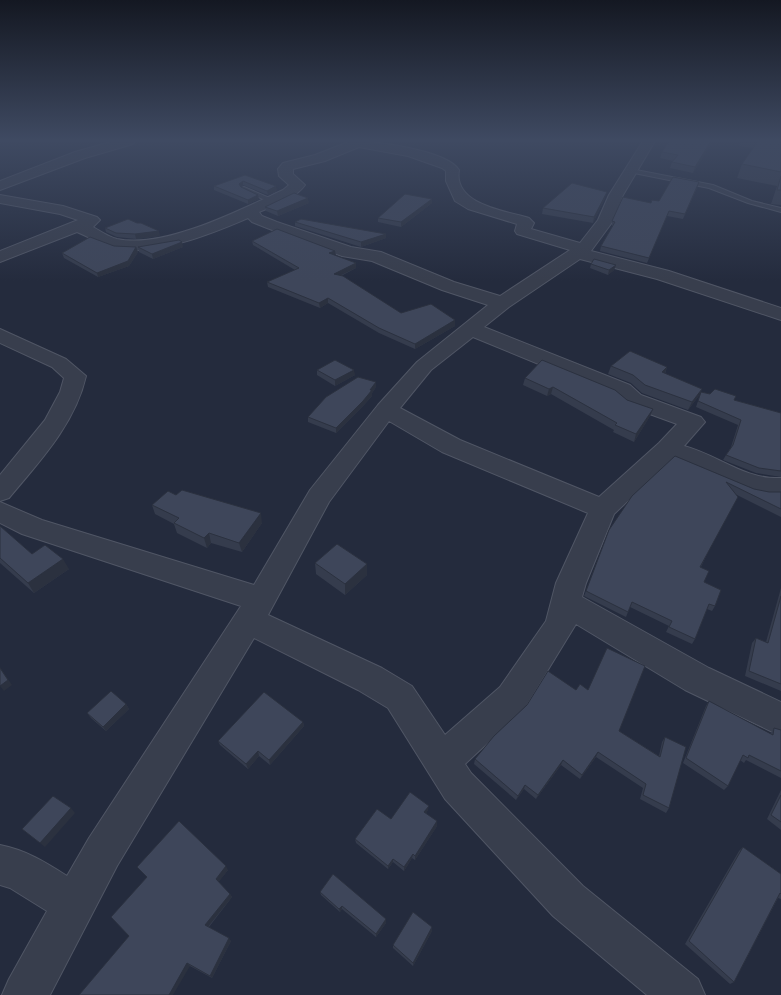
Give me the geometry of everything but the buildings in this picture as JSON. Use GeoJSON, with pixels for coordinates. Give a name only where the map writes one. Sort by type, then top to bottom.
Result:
{"type":"FeatureCollection","features":[{"type":"Feature","properties":{"kind":"street"},"geometry":{"type":"LineString","coordinates":[[92,220],[82,228],[115,244],[156,244],[231,220],[272,201],[294,187]]}},
{"type":"Feature","properties":{"kind":"street"},"geometry":{"type":"LineString","coordinates":[[456,187],[460,198],[473,206],[524,220],[526,223],[523,226],[523,231],[533,235],[580,251],[680,280],[781,314]]}},
{"type":"Feature","properties":{"kind":"street"},"geometry":{"type":"LineString","coordinates":[[25,995],[103,852],[255,610],[319,498],[386,410],[424,366],[502,302],[544,272],[580,251],[605,221],[621,187]]}},
{"type":"Feature","properties":{"kind":"street"},"geometry":{"type":"LineString","coordinates":[[0,199],[63,210],[92,220]]}},
{"type":"Feature","properties":{"kind":"street"},"geometry":{"type":"LineString","coordinates":[[250,211],[257,219],[272,226],[348,252],[375,256],[448,286],[502,302]]}},
{"type":"Feature","properties":{"kind":"street"},"geometry":{"type":"LineString","coordinates":[[0,258],[92,220]]}},
{"type":"Feature","properties":{"kind":"street"},"geometry":{"type":"LineString","coordinates":[[442,761],[512,698],[560,626],[572,583],[603,509],[668,449],[693,422],[633,400],[622,390],[471,329]]}},
{"type":"Feature","properties":{"kind":"street"},"geometry":{"type":"LineString","coordinates":[[0,335],[59,363],[75,376],[73,390],[68,402],[43,441],[0,492]]}},
{"type":"Feature","properties":{"kind":"street"},"geometry":{"type":"LineString","coordinates":[[386,410],[451,446],[603,509]]}},
{"type":"Feature","properties":{"kind":"street"},"geometry":{"type":"LineString","coordinates":[[668,449],[689,456],[746,482],[771,489],[781,488]]}},
{"type":"Feature","properties":{"kind":"street"},"geometry":{"type":"LineString","coordinates":[[0,512],[32,527],[255,610],[400,697],[458,786],[568,902],[667,990]]}},
{"type":"Feature","properties":{"kind":"street"},"geometry":{"type":"LineString","coordinates":[[566,603],[698,679],[781,720]]}},
{"type":"Feature","properties":{"kind":"street"},"geometry":{"type":"LineString","coordinates":[[0,865],[18,869],[75,904]]}},
{"type":"Feature","properties":{"kind":"lane"},"geometry":{"type":"LineString","coordinates":[[714,187],[750,202],[781,210]]}},
{"type":"Feature","properties":{"kind":"lane"},"geometry":{"type":"LineString","coordinates":[[244,188],[272,201]]}}]}
